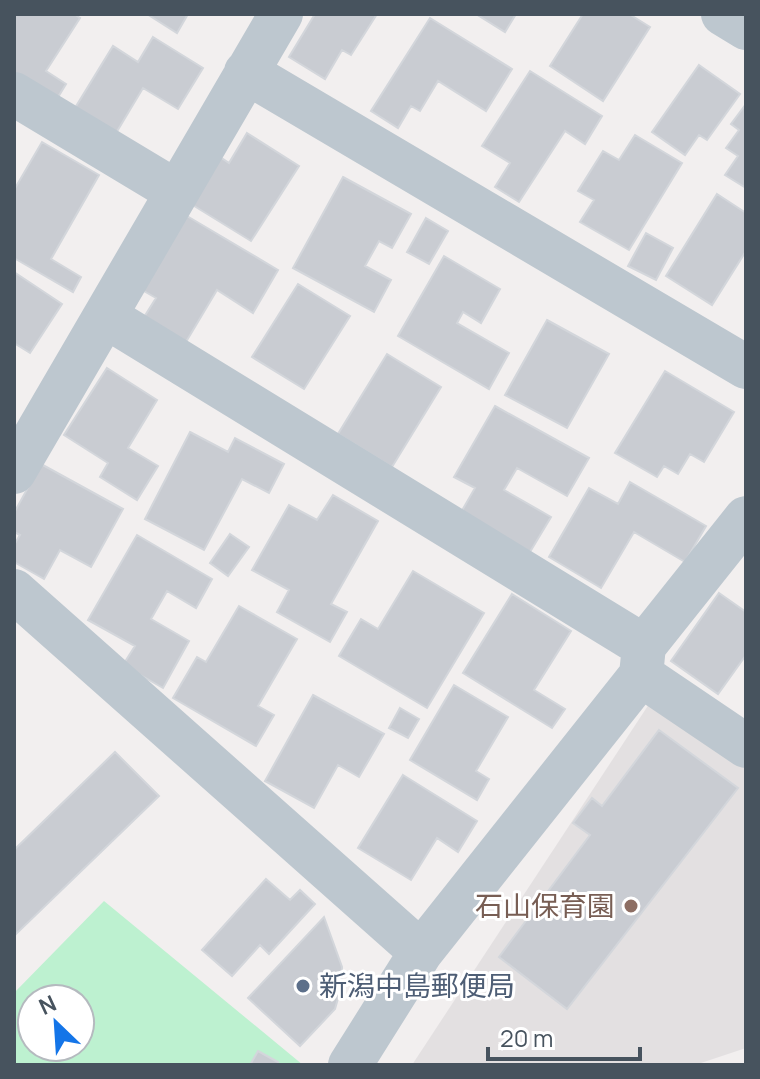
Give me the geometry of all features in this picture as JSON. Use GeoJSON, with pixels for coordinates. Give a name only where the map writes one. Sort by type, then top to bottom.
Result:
{"type":"FeatureCollection","features":[{"type":"Feature","properties":{"kind":"street"},"geometry":{"type":"LineString","coordinates":[[14,472],[281,14]]}},
{"type":"Feature","properties":{"kind":"street"},"geometry":{"type":"LineString","coordinates":[[723,14],[746,28]]}},
{"type":"Feature","properties":{"kind":"street"},"geometry":{"type":"LineString","coordinates":[[246,72],[746,367]]}},
{"type":"Feature","properties":{"kind":"street"},"geometry":{"type":"LineString","coordinates":[[14,94],[177,192]]}},
{"type":"Feature","properties":{"kind":"street"},"geometry":{"type":"LineString","coordinates":[[105,316],[642,660],[746,746]]}},
{"type":"Feature","properties":{"kind":"street"},"geometry":{"type":"LineString","coordinates":[[350,1065],[421,952],[746,518]]}},
{"type":"Feature","properties":{"kind":"street"},"geometry":{"type":"LineString","coordinates":[[14,591],[421,952]]}},
{"type":"Feature","properties":{"kind":"shaded area","name":"石山保育園"},"geometry":{"type":"Polygon","coordinates":[[[653,698],[746,765],[746,1048],[695,1065],[412,1065],[653,698]]]}},
{"type":"Feature","properties":{"kind":"green space"},"geometry":{"type":"Polygon","coordinates":[[[104,901],[303,1065],[14,1065],[16,991],[16,1063],[96,1063],[96,983],[24,983],[104,901]]]}},
{"type":"Feature","properties":{"kind":"building"},"geometry":{"type":"Polygon","coordinates":[[[14,14],[74,14],[80,18],[46,71],[66,84],[55,102],[14,76],[14,14]]]}},
{"type":"Feature","properties":{"kind":"building"},"geometry":{"type":"Polygon","coordinates":[[[147,14],[188,14],[177,33],[147,14]]]}},
{"type":"Feature","properties":{"kind":"building"},"geometry":{"type":"Polygon","coordinates":[[[315,14],[377,14],[351,55],[342,50],[325,79],[289,57],[315,14]]]}},
{"type":"Feature","properties":{"kind":"building"},"geometry":{"type":"Polygon","coordinates":[[[476,14],[516,14],[505,32],[476,14]]]}},
{"type":"Feature","properties":{"kind":"building"},"geometry":{"type":"Polygon","coordinates":[[[583,14],[629,14],[650,27],[603,101],[550,66],[583,14]]]}},
{"type":"Feature","properties":{"kind":"building"},"geometry":{"type":"Polygon","coordinates":[[[430,18],[512,69],[486,111],[438,81],[420,111],[411,106],[398,128],[371,111],[430,18]]]}},
{"type":"Feature","properties":{"kind":"building"},"geometry":{"type":"Polygon","coordinates":[[[153,37],[203,68],[178,109],[143,88],[116,133],[75,108],[113,46],[138,62],[153,37]]]}},
{"type":"Feature","properties":{"kind":"building"},"geometry":{"type":"Polygon","coordinates":[[[699,65],[740,94],[707,140],[699,135],[685,155],[652,132],[699,65]]]}},
{"type":"Feature","properties":{"kind":"building"},"geometry":{"type":"Polygon","coordinates":[[[530,71],[602,116],[585,144],[565,131],[519,202],[495,187],[510,163],[482,146],[530,71]]]}},
{"type":"Feature","properties":{"kind":"building"},"geometry":{"type":"Polygon","coordinates":[[[746,104],[746,188],[725,175],[738,156],[726,148],[739,130],[731,124],[746,104]]]}},
{"type":"Feature","properties":{"kind":"building"},"geometry":{"type":"Polygon","coordinates":[[[247,133],[299,166],[251,241],[191,204],[220,157],[229,163],[247,133]]]}},
{"type":"Feature","properties":{"kind":"building"},"geometry":{"type":"Polygon","coordinates":[[[635,135],[682,163],[629,250],[580,222],[594,200],[578,191],[603,151],[619,160],[635,135]]]}},
{"type":"Feature","properties":{"kind":"building"},"geometry":{"type":"Polygon","coordinates":[[[42,142],[99,175],[51,259],[81,277],[73,292],[14,258],[14,190],[42,142]]]}},
{"type":"Feature","properties":{"kind":"building"},"geometry":{"type":"Polygon","coordinates":[[[343,177],[411,214],[392,248],[379,241],[365,266],[391,280],[374,312],[293,268],[343,177]]]}},
{"type":"Feature","properties":{"kind":"building"},"geometry":{"type":"Polygon","coordinates":[[[717,194],[746,213],[746,251],[712,305],[666,276],[717,194]]]}},
{"type":"Feature","properties":{"kind":"building"},"geometry":{"type":"Polygon","coordinates":[[[187,216],[278,270],[253,313],[217,290],[183,347],[141,322],[156,298],[142,290],[187,216]]]}},
{"type":"Feature","properties":{"kind":"building"},"geometry":{"type":"Polygon","coordinates":[[[426,218],[448,231],[429,264],[407,252],[426,218]]]}},
{"type":"Feature","properties":{"kind":"building"},"geometry":{"type":"Polygon","coordinates":[[[646,233],[673,248],[656,280],[628,266],[646,233]]]}},
{"type":"Feature","properties":{"kind":"building"},"geometry":{"type":"Polygon","coordinates":[[[444,256],[500,289],[481,323],[463,312],[457,323],[509,353],[489,389],[398,336],[444,256]]]}},
{"type":"Feature","properties":{"kind":"building"},"geometry":{"type":"Polygon","coordinates":[[[14,272],[62,304],[30,353],[14,343],[14,272]]]}},
{"type":"Feature","properties":{"kind":"building"},"geometry":{"type":"Polygon","coordinates":[[[298,284],[350,316],[304,389],[252,357],[298,284]]]}},
{"type":"Feature","properties":{"kind":"building"},"geometry":{"type":"Polygon","coordinates":[[[547,320],[609,354],[567,428],[505,395],[547,320]]]}},
{"type":"Feature","properties":{"kind":"building"},"geometry":{"type":"Polygon","coordinates":[[[387,354],[441,387],[392,467],[338,434],[387,354]]]}},
{"type":"Feature","properties":{"kind":"building"},"geometry":{"type":"Polygon","coordinates":[[[107,368],[157,400],[128,448],[158,466],[137,500],[100,477],[108,463],[64,435],[107,368]]]}},
{"type":"Feature","properties":{"kind":"building"},"geometry":{"type":"Polygon","coordinates":[[[665,371],[734,412],[704,462],[690,454],[678,474],[664,466],[657,477],[615,453],[665,371]]]}},
{"type":"Feature","properties":{"kind":"building"},"geometry":{"type":"Polygon","coordinates":[[[495,406],[589,458],[567,496],[517,468],[504,490],[551,517],[530,552],[460,514],[475,488],[454,477],[495,406]]]}},
{"type":"Feature","properties":{"kind":"building"},"geometry":{"type":"Polygon","coordinates":[[[190,432],[228,452],[235,438],[284,464],[269,493],[242,479],[204,550],[145,519],[190,432]]]}},
{"type":"Feature","properties":{"kind":"building"},"geometry":{"type":"Polygon","coordinates":[[[41,464],[123,509],[91,567],[60,550],[44,579],[14,562],[14,545],[20,535],[14,532],[14,513],[41,464]]]}},
{"type":"Feature","properties":{"kind":"building"},"geometry":{"type":"Polygon","coordinates":[[[630,482],[706,526],[685,562],[634,532],[601,588],[549,557],[589,488],[618,504],[630,482]]]}},
{"type":"Feature","properties":{"kind":"building"},"geometry":{"type":"Polygon","coordinates":[[[333,495],[378,521],[331,604],[347,612],[330,642],[277,612],[289,590],[252,570],[289,505],[317,520],[333,495]]]}},
{"type":"Feature","properties":{"kind":"building"},"geometry":{"type":"Polygon","coordinates":[[[230,534],[249,547],[228,576],[210,563],[230,534]]]}},
{"type":"Feature","properties":{"kind":"building"},"geometry":{"type":"Polygon","coordinates":[[[137,535],[212,579],[196,608],[167,591],[151,619],[189,641],[163,688],[123,665],[135,646],[88,620],[137,535]]]}},
{"type":"Feature","properties":{"kind":"building"},"geometry":{"type":"Polygon","coordinates":[[[413,571],[484,613],[427,708],[339,656],[361,619],[378,629],[413,571]]]}},
{"type":"Feature","properties":{"kind":"building"},"geometry":{"type":"Polygon","coordinates":[[[719,593],[746,612],[746,655],[718,694],[671,661],[719,593]]]}},
{"type":"Feature","properties":{"kind":"building"},"geometry":{"type":"Polygon","coordinates":[[[512,594],[571,631],[534,690],[565,709],[552,728],[463,673],[512,594]]]}},
{"type":"Feature","properties":{"kind":"building"},"geometry":{"type":"Polygon","coordinates":[[[239,606],[297,639],[258,706],[274,715],[256,746],[173,698],[197,657],[206,662],[239,606]]]}},
{"type":"Feature","properties":{"kind":"building"},"geometry":{"type":"Polygon","coordinates":[[[454,685],[508,717],[476,771],[489,779],[477,800],[410,760],[454,685]]]}},
{"type":"Feature","properties":{"kind":"building"},"geometry":{"type":"Polygon","coordinates":[[[313,695],[384,734],[359,777],[338,765],[314,808],[265,781],[313,695]]]}},
{"type":"Feature","properties":{"kind":"building"},"geometry":{"type":"Polygon","coordinates":[[[400,708],[419,719],[408,738],[389,728],[400,708]]]}},
{"type":"Feature","properties":{"kind":"building"},"geometry":{"type":"Polygon","coordinates":[[[659,730],[738,788],[567,1009],[499,957],[590,835],[573,823],[592,798],[602,806],[659,730]]]}},
{"type":"Feature","properties":{"kind":"building"},"geometry":{"type":"Polygon","coordinates":[[[115,752],[159,796],[14,936],[14,850],[115,752]]]}},
{"type":"Feature","properties":{"kind":"building"},"geometry":{"type":"Polygon","coordinates":[[[403,775],[477,821],[458,852],[437,838],[411,880],[358,848],[403,775]]]}},
{"type":"Feature","properties":{"kind":"building"},"geometry":{"type":"Polygon","coordinates":[[[266,879],[290,900],[300,890],[315,904],[269,954],[260,945],[232,976],[202,950],[266,879]]]}},
{"type":"Feature","properties":{"kind":"building"},"geometry":{"type":"Polygon","coordinates":[[[324,917],[342,967],[341,988],[335,1009],[300,1046],[248,998],[324,917]]]}},
{"type":"Feature","properties":{"kind":"building"},"geometry":{"type":"Polygon","coordinates":[[[258,1051],[278,1062],[277,1065],[250,1065],[258,1051]]]}},
{"type":"Feature","properties":{"kind":"place","name":"石山保育園"},"geometry":{"type":"Point","coordinates":[631,906]}},
{"type":"Feature","properties":{"kind":"place","name":"新潟中島郵便局"},"geometry":{"type":"Point","coordinates":[303,986]}}]}
